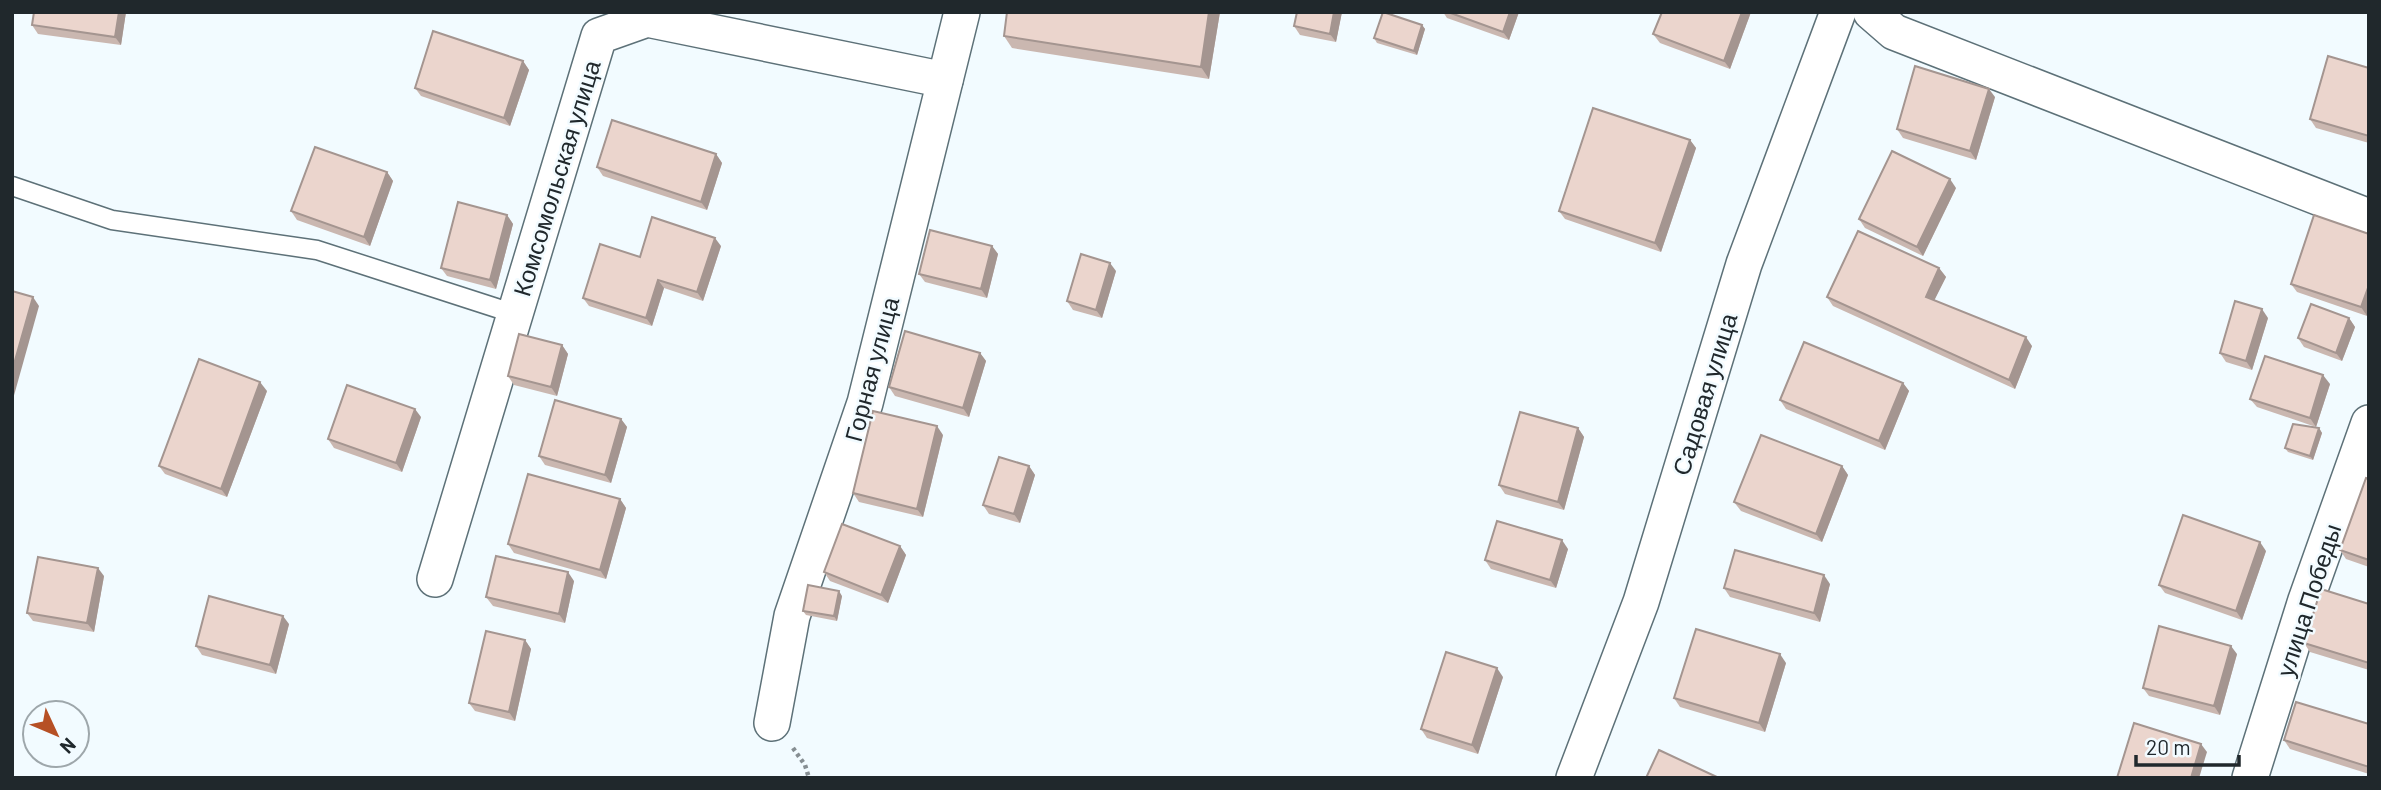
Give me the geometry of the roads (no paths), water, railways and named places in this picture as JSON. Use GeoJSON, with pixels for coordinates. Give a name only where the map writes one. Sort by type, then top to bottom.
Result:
{"type":"FeatureCollection","features":[{"type":"Feature","properties":{"kind":"street","name":"Горная улица"},"geometry":{"type":"LineString","coordinates":[[772,723],[792,616],[865,403],[962,12]]}},
{"type":"Feature","properties":{"kind":"street","name":"Садовая улица"},"geometry":{"type":"LineString","coordinates":[[1574,778],[1641,602],[1744,264],[1838,12]]}},
{"type":"Feature","properties":{"kind":"street"},"geometry":{"type":"LineString","coordinates":[[1871,12],[1894,32],[2369,217]]}},
{"type":"Feature","properties":{"kind":"street","name":"Комсомольская улица"},"geometry":{"type":"LineString","coordinates":[[435,579],[599,24],[648,19],[945,80]]}},
{"type":"Feature","properties":{"kind":"street","name":"улица Победы"},"geometry":{"type":"LineString","coordinates":[[2250,778],[2306,600],[2369,423]]}},
{"type":"Feature","properties":{"kind":"lane"},"geometry":{"type":"LineString","coordinates":[[12,186],[112,220],[317,250],[515,314]]}}]}
